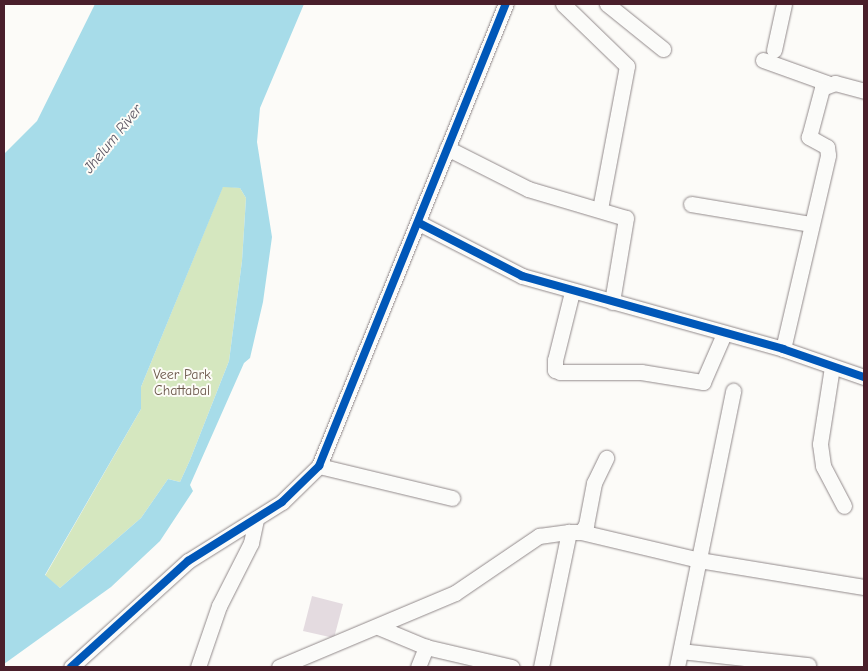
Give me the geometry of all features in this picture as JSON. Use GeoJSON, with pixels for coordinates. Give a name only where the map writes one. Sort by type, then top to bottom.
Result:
{"type":"FeatureCollection","features":[{"type":"Feature","properties":{"kind":"street"},"geometry":{"type":"LineString","coordinates":[[70,667],[188,561],[282,502],[319,466],[419,223],[447,148],[506,4]]}},
{"type":"Feature","properties":{"kind":"street"},"geometry":{"type":"LineString","coordinates":[[562,4],[627,66],[600,209]]}},
{"type":"Feature","properties":{"kind":"street"},"geometry":{"type":"LineString","coordinates":[[607,4],[624,10],[663,49]]}},
{"type":"Feature","properties":{"kind":"street"},"geometry":{"type":"LineString","coordinates":[[784,4],[768,55],[827,83],[864,91]]}},
{"type":"Feature","properties":{"kind":"street"},"geometry":{"type":"LineString","coordinates":[[783,349],[828,150],[809,136],[827,83]]}},
{"type":"Feature","properties":{"kind":"street"},"geometry":{"type":"LineString","coordinates":[[447,148],[528,188],[600,209],[628,222],[612,302]]}},
{"type":"Feature","properties":{"kind":"street"},"geometry":{"type":"LineString","coordinates":[[691,204],[811,224]]}},
{"type":"Feature","properties":{"kind":"street"},"geometry":{"type":"LineString","coordinates":[[419,223],[486,261],[572,292],[783,349],[832,367],[864,376]]}},
{"type":"Feature","properties":{"kind":"street"},"geometry":{"type":"LineString","coordinates":[[572,292],[554,360],[555,370],[560,372],[641,372],[703,382],[724,334]]}},
{"type":"Feature","properties":{"kind":"street"},"geometry":{"type":"LineString","coordinates":[[832,367],[820,444],[822,466],[844,506]]}},
{"type":"Feature","properties":{"kind":"street"},"geometry":{"type":"LineString","coordinates":[[677,667],[733,391]]}},
{"type":"Feature","properties":{"kind":"street"},"geometry":{"type":"LineString","coordinates":[[541,667],[575,532],[588,521],[594,483],[606,458]]}},
{"type":"Feature","properties":{"kind":"street"},"geometry":{"type":"LineString","coordinates":[[319,466],[452,498]]}},
{"type":"Feature","properties":{"kind":"street"},"geometry":{"type":"LineString","coordinates":[[198,667],[218,606],[251,543],[256,519]]}},
{"type":"Feature","properties":{"kind":"street"},"geometry":{"type":"LineString","coordinates":[[279,667],[455,593],[540,536],[575,532],[699,560],[864,587]]}},
{"type":"Feature","properties":{"kind":"street"},"geometry":{"type":"LineString","coordinates":[[378,627],[426,647],[512,667]]}},
{"type":"Feature","properties":{"kind":"street"},"geometry":{"type":"LineString","coordinates":[[418,667],[426,647]]}},
{"type":"Feature","properties":{"kind":"street"},"geometry":{"type":"LineString","coordinates":[[681,651],[808,664]]}},
{"type":"Feature","properties":{"kind":"green space","name":"Veer Park Chattabal"},"geometry":{"type":"Polygon","coordinates":[[[223,186],[240,188],[246,198],[242,261],[229,361],[190,460],[180,482],[168,479],[141,518],[60,588],[45,576],[141,409],[141,387],[223,186]]]}},
{"type":"Feature","properties":{"kind":"water","name":"Jhelum River"},"geometry":{"type":"Polygon","coordinates":[[[95,4],[304,4],[260,108],[257,142],[272,237],[263,302],[250,358],[244,363],[190,485],[193,491],[160,541],[111,587],[4,664],[4,154],[37,121],[95,4]],[[223,187],[141,387],[141,409],[45,575],[60,588],[141,518],[168,479],[180,482],[190,460],[229,361],[242,261],[246,198],[240,188],[223,187]]]}},
{"type":"Feature","properties":{"kind":"building"},"geometry":{"type":"Polygon","coordinates":[[[312,596],[343,604],[334,638],[303,631],[312,596]]]}},
{"type":"Feature","properties":{"kind":"cycle path"},"geometry":{"type":"LineString","coordinates":[[71,667],[188,561],[282,502],[319,466],[506,4]]}},
{"type":"Feature","properties":{"kind":"cycle path"},"geometry":{"type":"LineString","coordinates":[[419,223],[522,276],[783,349],[864,377]]}}]}
